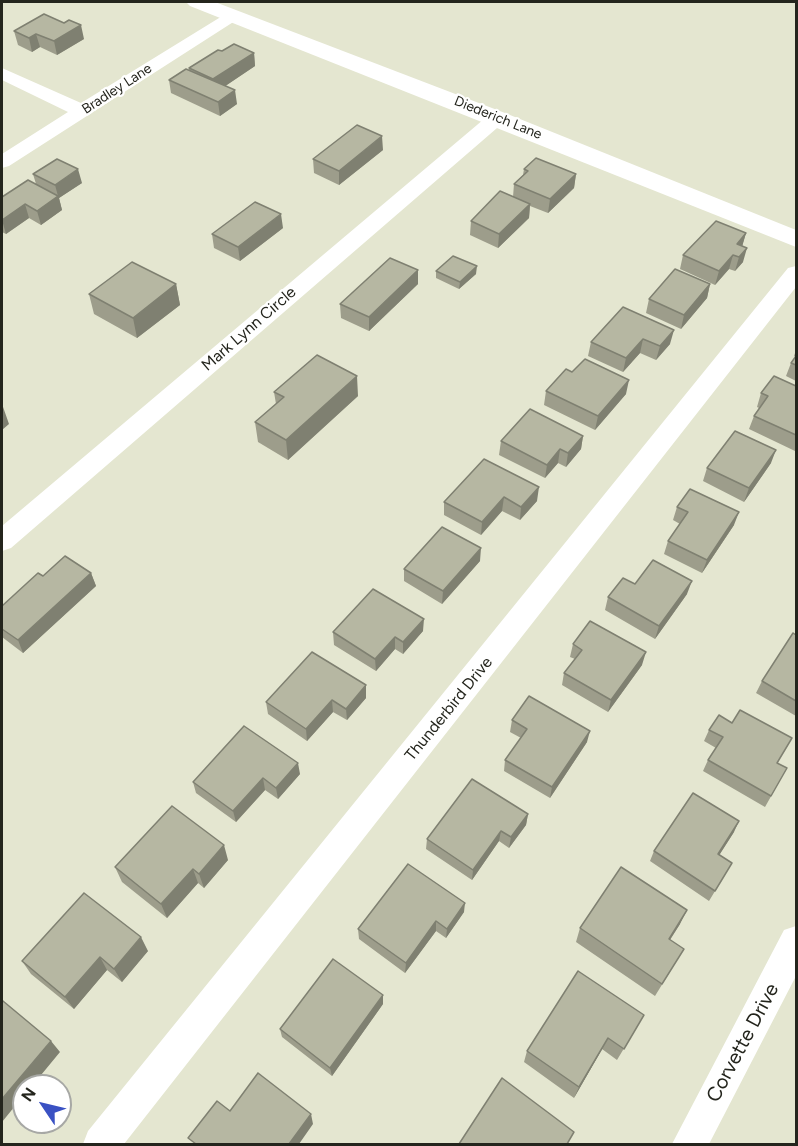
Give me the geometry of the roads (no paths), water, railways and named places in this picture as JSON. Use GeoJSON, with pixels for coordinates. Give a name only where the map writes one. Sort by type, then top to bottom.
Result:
{"type":"FeatureCollection","features":[{"type":"Feature","properties":{"kind":"street","name":"Diederich Lane"},"geometry":{"type":"LineString","coordinates":[[197,2],[497,118],[796,239]]}},
{"type":"Feature","properties":{"kind":"street","name":"Bradley Lane"},"geometry":{"type":"LineString","coordinates":[[2,162],[232,15]]}},
{"type":"Feature","properties":{"kind":"street"},"geometry":{"type":"LineString","coordinates":[[2,73],[82,111]]}},
{"type":"Feature","properties":{"kind":"street","name":"Mark Lynn Circle"},"geometry":{"type":"LineString","coordinates":[[2,541],[497,118]]}},
{"type":"Feature","properties":{"kind":"street","name":"Thunderbird Drive"},"geometry":{"type":"LineString","coordinates":[[101,1144],[796,273]]}},
{"type":"Feature","properties":{"kind":"street","name":"Corvette Drive"},"geometry":{"type":"LineString","coordinates":[[690,1144],[796,942]]}}]}
